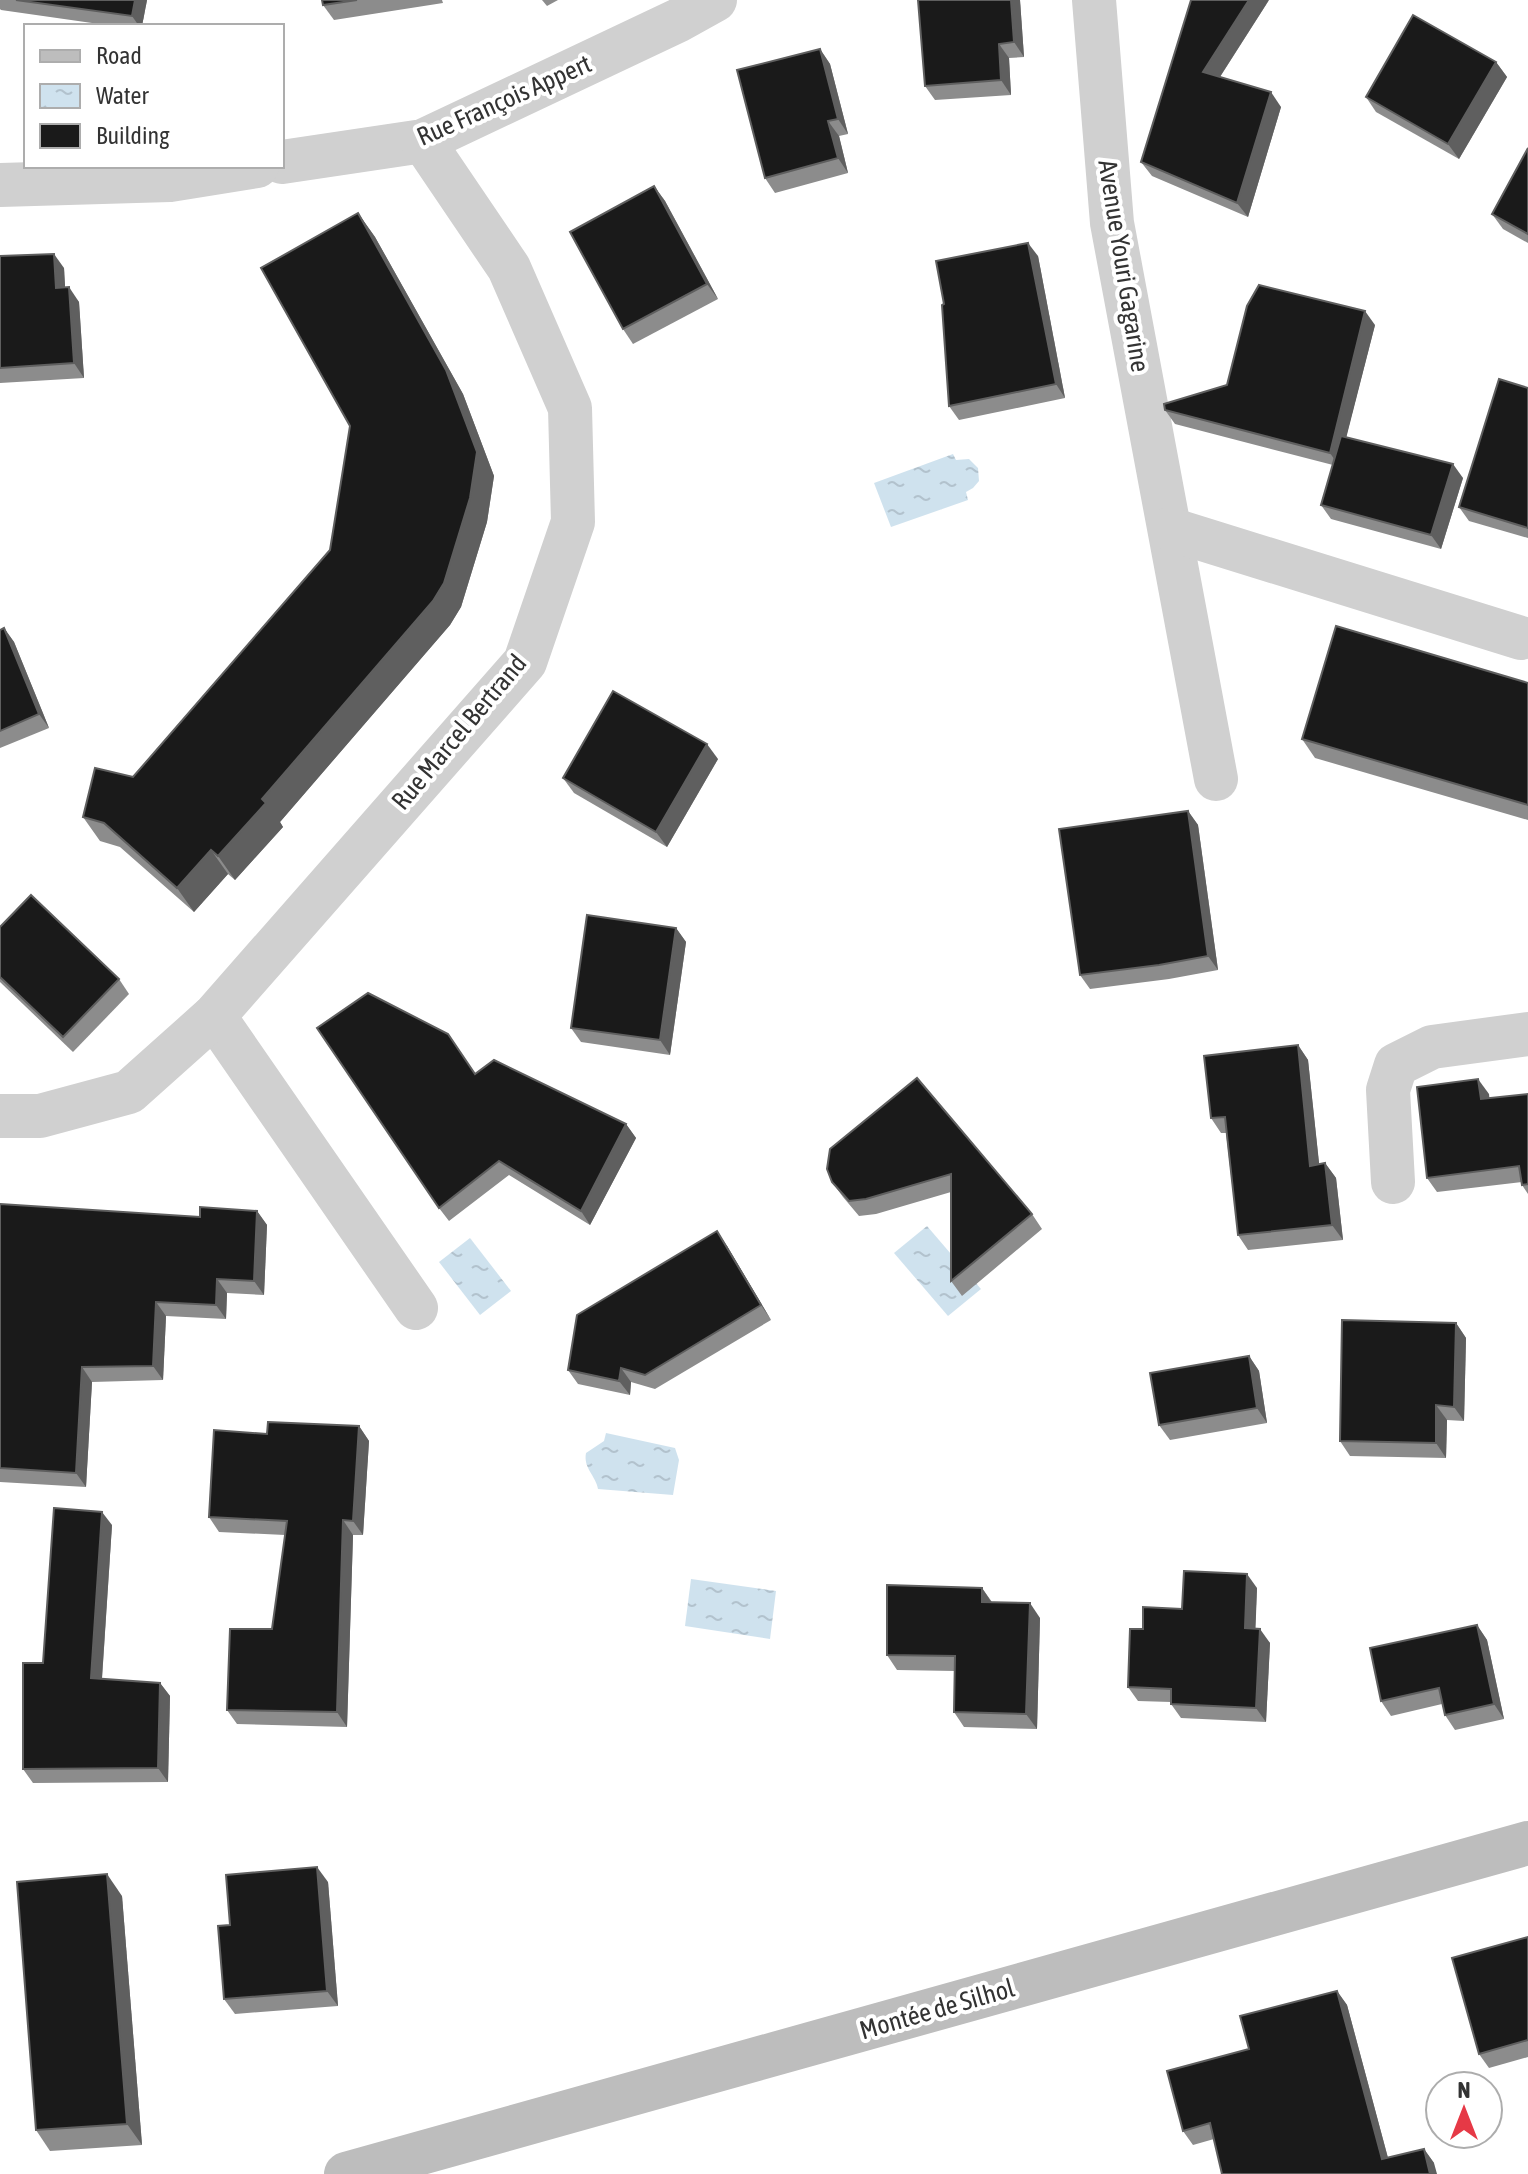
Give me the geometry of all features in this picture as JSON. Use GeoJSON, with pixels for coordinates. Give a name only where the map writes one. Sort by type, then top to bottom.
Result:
{"type":"FeatureCollection","features":[{"type":"Feature","properties":{"kind":"main road","name":"Montée de Silhol"},"geometry":{"type":"LineString","coordinates":[[346,2174],[1528,1843]]}},
{"type":"Feature","properties":{"kind":"street","name":"Rue François Appert"},"geometry":{"type":"LineString","coordinates":[[284,162],[423,141],[715,0]]}},
{"type":"Feature","properties":{"kind":"street","name":"Avenue Youri Gagarine"},"geometry":{"type":"LineString","coordinates":[[1094,0],[1112,223],[1216,779]]}},
{"type":"Feature","properties":{"kind":"street","name":"Rue Marcel Bertrand"},"geometry":{"type":"LineString","coordinates":[[0,1116],[40,1116],[129,1092],[214,1016],[525,662],[573,522],[570,408],[509,268],[423,141]]}},
{"type":"Feature","properties":{"kind":"street"},"geometry":{"type":"LineString","coordinates":[[0,185],[170,180],[245,168]]}},
{"type":"Feature","properties":{"kind":"street"},"geometry":{"type":"LineString","coordinates":[[1170,529],[1521,638]]}},
{"type":"Feature","properties":{"kind":"street"},"geometry":{"type":"LineString","coordinates":[[214,1016],[416,1308]]}},
{"type":"Feature","properties":{"kind":"street"},"geometry":{"type":"LineString","coordinates":[[1393,1182],[1388,1090],[1396,1065],[1432,1047],[1528,1034]]}},
{"type":"Feature","properties":{"kind":"water"},"geometry":{"type":"Polygon","coordinates":[[[953,454],[956,460],[969,459],[978,468],[979,481],[966,492],[968,500],[891,527],[874,483],[953,454]]]}},
{"type":"Feature","properties":{"kind":"water"},"geometry":{"type":"Polygon","coordinates":[[[927,1226],[981,1289],[948,1316],[894,1253],[927,1226]]]}},
{"type":"Feature","properties":{"kind":"water"},"geometry":{"type":"Polygon","coordinates":[[[470,1238],[511,1291],[480,1315],[439,1262],[470,1238]]]}},
{"type":"Feature","properties":{"kind":"water"},"geometry":{"type":"Polygon","coordinates":[[[606,1433],[675,1448],[679,1460],[673,1495],[598,1489],[586,1463],[586,1453],[604,1441],[606,1433]]]}},
{"type":"Feature","properties":{"kind":"water"},"geometry":{"type":"Polygon","coordinates":[[[691,1579],[776,1591],[770,1639],[685,1626],[691,1579]]]}},
{"type":"Feature","properties":{"kind":"building"},"geometry":{"type":"Polygon","coordinates":[[[16,0],[135,0],[132,16],[16,0]]]}},
{"type":"Feature","properties":{"kind":"building"},"geometry":{"type":"Polygon","coordinates":[[[322,0],[357,0],[323,5],[322,0]]]}},
{"type":"Feature","properties":{"kind":"building"},"geometry":{"type":"Polygon","coordinates":[[[918,0],[1011,0],[1014,42],[999,44],[1001,80],[925,86],[918,0]]]}},
{"type":"Feature","properties":{"kind":"building"},"geometry":{"type":"Polygon","coordinates":[[[1191,0],[1249,0],[1203,72],[1271,92],[1237,203],[1141,162],[1191,0]]]}},
{"type":"Feature","properties":{"kind":"building"},"geometry":{"type":"Polygon","coordinates":[[[1413,15],[1496,62],[1448,144],[1366,97],[1413,15]]]}},
{"type":"Feature","properties":{"kind":"building"},"geometry":{"type":"Polygon","coordinates":[[[820,49],[838,119],[828,121],[838,158],[765,178],[737,70],[820,49]]]}},
{"type":"Feature","properties":{"kind":"building"},"geometry":{"type":"Polygon","coordinates":[[[1528,148],[1528,234],[1492,214],[1528,148]]]}},
{"type":"Feature","properties":{"kind":"building"},"geometry":{"type":"Polygon","coordinates":[[[654,186],[707,284],[623,329],[570,232],[654,186]]]}},
{"type":"Feature","properties":{"kind":"building"},"geometry":{"type":"Polygon","coordinates":[[[358,213],[446,370],[477,452],[470,498],[444,583],[433,601],[262,799],[266,803],[218,856],[211,850],[177,888],[104,823],[83,817],[95,768],[133,777],[330,550],[350,426],[261,268],[358,213]]]}},
{"type":"Feature","properties":{"kind":"building"},"geometry":{"type":"Polygon","coordinates":[[[1028,243],[1056,384],[949,406],[944,304],[936,261],[1028,243]]]}},
{"type":"Feature","properties":{"kind":"building"},"geometry":{"type":"Polygon","coordinates":[[[54,254],[56,288],[69,287],[74,363],[0,368],[0,256],[54,254]]]}},
{"type":"Feature","properties":{"kind":"building"},"geometry":{"type":"Polygon","coordinates":[[[1259,285],[1365,311],[1330,453],[1165,410],[1164,404],[1227,385],[1247,306],[1259,285]]]}},
{"type":"Feature","properties":{"kind":"building"},"geometry":{"type":"Polygon","coordinates":[[[1499,379],[1528,388],[1528,528],[1459,507],[1499,379]]]}},
{"type":"Feature","properties":{"kind":"building"},"geometry":{"type":"Polygon","coordinates":[[[1341,436],[1453,464],[1431,535],[1321,505],[1341,436]]]}},
{"type":"Feature","properties":{"kind":"building"},"geometry":{"type":"Polygon","coordinates":[[[1336,626],[1528,683],[1528,805],[1302,739],[1336,626]]]}},
{"type":"Feature","properties":{"kind":"building"},"geometry":{"type":"Polygon","coordinates":[[[4,628],[39,714],[0,731],[0,630],[4,628]]]}},
{"type":"Feature","properties":{"kind":"building"},"geometry":{"type":"Polygon","coordinates":[[[613,691],[707,744],[656,832],[563,778],[613,691]]]}},
{"type":"Feature","properties":{"kind":"building"},"geometry":{"type":"Polygon","coordinates":[[[1188,811],[1208,956],[1080,975],[1059,829],[1188,811]]]}},
{"type":"Feature","properties":{"kind":"building"},"geometry":{"type":"Polygon","coordinates":[[[31,895],[119,979],[63,1037],[0,977],[0,927],[31,895]]]}},
{"type":"Feature","properties":{"kind":"building"},"geometry":{"type":"Polygon","coordinates":[[[587,915],[676,928],[660,1040],[571,1028],[587,915]]]}},
{"type":"Feature","properties":{"kind":"building"},"geometry":{"type":"Polygon","coordinates":[[[368,993],[448,1034],[475,1074],[494,1060],[626,1124],[581,1211],[499,1161],[439,1208],[317,1028],[368,993]]]}},
{"type":"Feature","properties":{"kind":"building"},"geometry":{"type":"Polygon","coordinates":[[[1298,1045],[1310,1166],[1325,1163],[1332,1225],[1238,1235],[1225,1117],[1211,1118],[1204,1056],[1298,1045]]]}},
{"type":"Feature","properties":{"kind":"building"},"geometry":{"type":"Polygon","coordinates":[[[917,1078],[1032,1214],[951,1281],[951,1174],[866,1199],[849,1201],[832,1182],[827,1169],[830,1149],[917,1078]]]}},
{"type":"Feature","properties":{"kind":"building"},"geometry":{"type":"Polygon","coordinates":[[[1478,1079],[1481,1099],[1528,1094],[1528,1184],[1522,1185],[1519,1166],[1427,1178],[1417,1087],[1478,1079]]]}},
{"type":"Feature","properties":{"kind":"building"},"geometry":{"type":"Polygon","coordinates":[[[0,1204],[200,1217],[200,1207],[257,1211],[254,1281],[217,1279],[216,1305],[156,1302],[153,1366],[82,1367],[76,1473],[0,1468],[0,1204]]]}},
{"type":"Feature","properties":{"kind":"building"},"geometry":{"type":"Polygon","coordinates":[[[717,1231],[761,1305],[645,1375],[621,1368],[619,1381],[568,1370],[577,1315],[717,1231]]]}},
{"type":"Feature","properties":{"kind":"building"},"geometry":{"type":"Polygon","coordinates":[[[1342,1320],[1456,1323],[1454,1407],[1436,1405],[1436,1443],[1340,1441],[1342,1320]]]}},
{"type":"Feature","properties":{"kind":"building"},"geometry":{"type":"Polygon","coordinates":[[[1249,1356],[1257,1408],[1159,1425],[1150,1373],[1249,1356]]]}},
{"type":"Feature","properties":{"kind":"building"},"geometry":{"type":"Polygon","coordinates":[[[268,1422],[359,1426],[353,1521],[343,1520],[337,1712],[227,1710],[230,1629],[272,1629],[287,1521],[209,1517],[214,1430],[267,1434],[268,1422]]]}},
{"type":"Feature","properties":{"kind":"building"},"geometry":{"type":"Polygon","coordinates":[[[54,1508],[102,1512],[91,1678],[160,1683],[158,1768],[23,1769],[23,1663],[43,1663],[54,1508]]]}},
{"type":"Feature","properties":{"kind":"building"},"geometry":{"type":"Polygon","coordinates":[[[1184,1571],[1247,1574],[1245,1628],[1260,1629],[1256,1708],[1171,1704],[1171,1689],[1128,1687],[1130,1629],[1143,1629],[1143,1607],[1182,1609],[1184,1571]]]}},
{"type":"Feature","properties":{"kind":"building"},"geometry":{"type":"Polygon","coordinates":[[[887,1585],[982,1588],[982,1602],[1030,1603],[1026,1714],[954,1712],[955,1656],[887,1655],[887,1585]]]}},
{"type":"Feature","properties":{"kind":"building"},"geometry":{"type":"Polygon","coordinates":[[[1477,1625],[1494,1704],[1445,1715],[1439,1688],[1381,1701],[1370,1648],[1477,1625]]]}},
{"type":"Feature","properties":{"kind":"building"},"geometry":{"type":"Polygon","coordinates":[[[317,1867],[327,1991],[224,1999],[218,1926],[230,1925],[226,1875],[317,1867]]]}},
{"type":"Feature","properties":{"kind":"building"},"geometry":{"type":"Polygon","coordinates":[[[107,1874],[127,2124],[36,2130],[17,1882],[107,1874]]]}},
{"type":"Feature","properties":{"kind":"building"},"geometry":{"type":"Polygon","coordinates":[[[1528,1937],[1528,2040],[1479,2054],[1452,1958],[1528,1937]]]}},
{"type":"Feature","properties":{"kind":"building"},"geometry":{"type":"Polygon","coordinates":[[[1337,1991],[1382,2159],[1424,2149],[1430,2174],[1222,2174],[1210,2123],[1183,2131],[1167,2071],[1249,2049],[1240,2016],[1337,1991]]]}}]}
